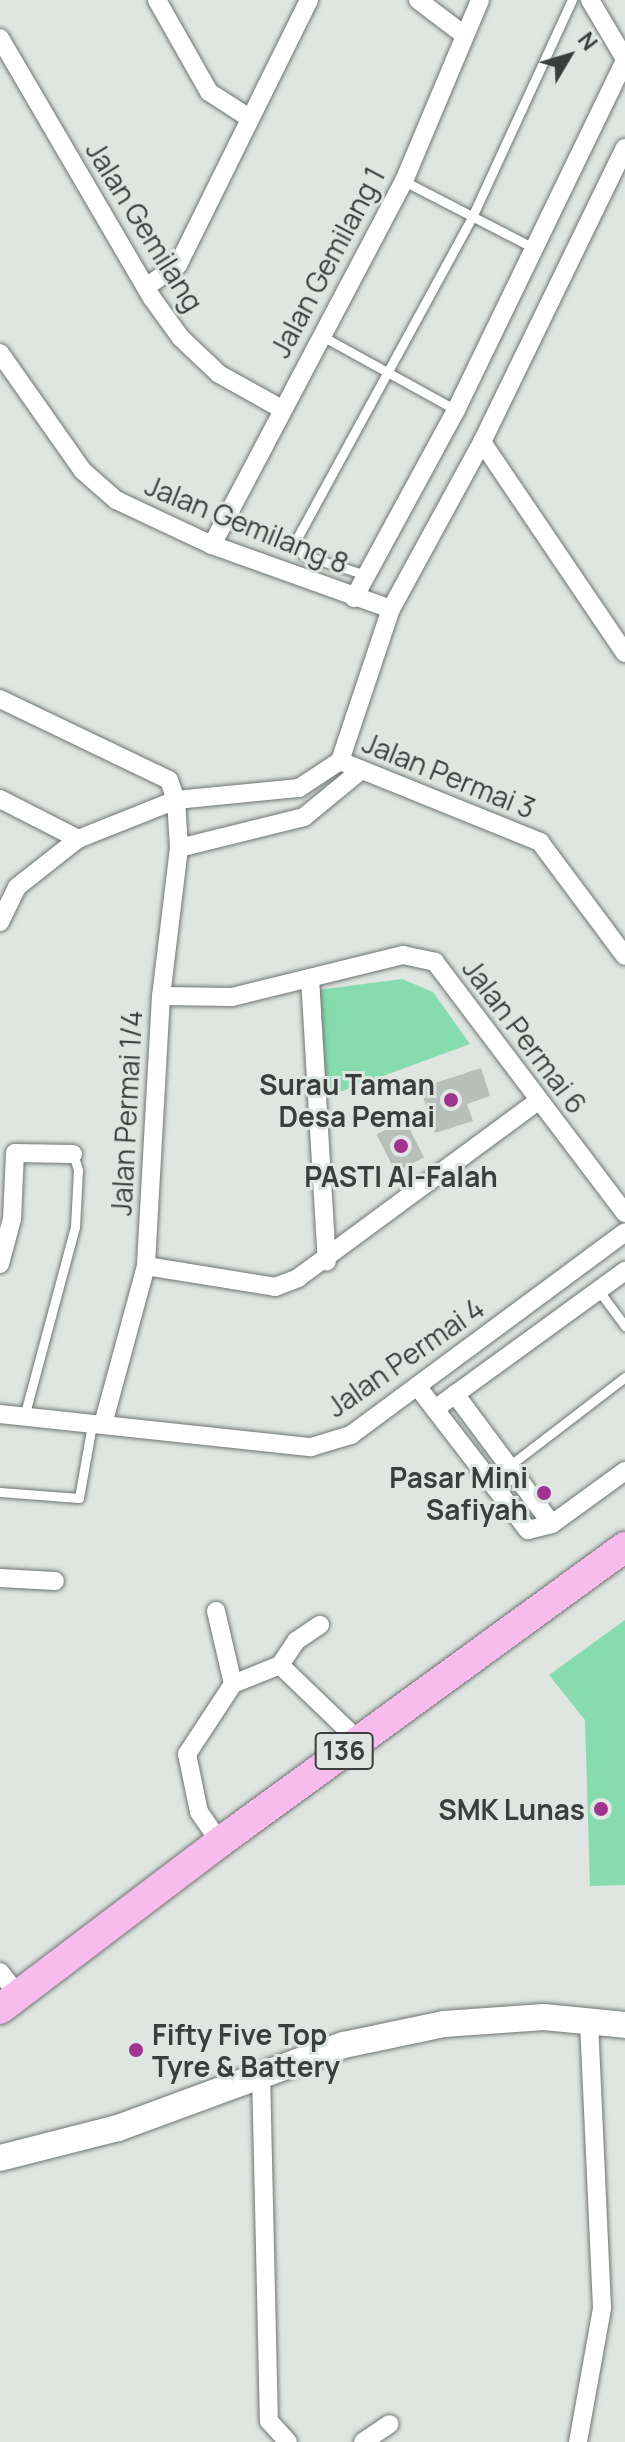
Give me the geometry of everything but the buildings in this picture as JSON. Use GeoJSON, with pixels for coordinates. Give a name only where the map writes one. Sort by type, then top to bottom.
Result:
{"type":"FeatureCollection","features":[{"type":"Feature","properties":{"kind":"main road","name":"136"},"geometry":{"type":"LineString","coordinates":[[9,2002],[358,1740],[625,1547]]}},
{"type":"Feature","properties":{"kind":"main road"},"geometry":{"type":"LineString","coordinates":[[0,2158],[118,2128],[261,2072],[344,2045],[444,2024],[589,2019],[625,2025]]}},
{"type":"Feature","properties":{"kind":"street"},"geometry":{"type":"LineString","coordinates":[[157,0],[209,92],[248,117]]}},
{"type":"Feature","properties":{"kind":"street"},"geometry":{"type":"LineString","coordinates":[[146,287],[178,265],[248,117],[309,0]]}},
{"type":"Feature","properties":{"kind":"street"},"geometry":{"type":"LineString","coordinates":[[418,0],[463,34]]}},
{"type":"Feature","properties":{"kind":"street","name":"Jalan Gemilang 1"},"geometry":{"type":"LineString","coordinates":[[212,545],[280,408],[404,181],[463,34],[480,0]]}},
{"type":"Feature","properties":{"kind":"street"},"geometry":{"type":"LineString","coordinates":[[354,598],[456,410],[536,250],[625,60],[590,0]]}},
{"type":"Feature","properties":{"kind":"street","name":"Jalan Gemilang"},"geometry":{"type":"LineString","coordinates":[[0,38],[146,287],[181,338],[219,374],[280,408]]}},
{"type":"Feature","properties":{"kind":"street"},"geometry":{"type":"LineString","coordinates":[[0,922],[17,887],[78,839],[176,800],[299,788],[340,761],[391,609],[482,442],[609,187],[625,148]]}},
{"type":"Feature","properties":{"kind":"street"},"geometry":{"type":"LineString","coordinates":[[609,187],[625,199]]}},
{"type":"Feature","properties":{"kind":"street","name":"Jalan Gemilang 8"},"geometry":{"type":"LineString","coordinates":[[1,355],[83,471],[116,500],[212,545],[391,609]]}},
{"type":"Feature","properties":{"kind":"street"},"geometry":{"type":"LineString","coordinates":[[482,442],[625,653]]}},
{"type":"Feature","properties":{"kind":"street"},"geometry":{"type":"LineString","coordinates":[[2,703],[169,780],[176,800]]}},
{"type":"Feature","properties":{"kind":"street","name":"Jalan Permai 3"},"geometry":{"type":"LineString","coordinates":[[340,761],[540,842],[625,956]]}},
{"type":"Feature","properties":{"kind":"street"},"geometry":{"type":"LineString","coordinates":[[179,848],[304,817],[360,771]]}},
{"type":"Feature","properties":{"kind":"street"},"geometry":{"type":"LineString","coordinates":[[0,799],[78,839]]}},
{"type":"Feature","properties":{"kind":"street","name":"Jalan Permai 1/4"},"geometry":{"type":"LineString","coordinates":[[98,1424],[146,1266],[161,996],[179,848],[176,800]]}},
{"type":"Feature","properties":{"kind":"street","name":"Jalan Permai 6"},"geometry":{"type":"LineString","coordinates":[[161,996],[232,997],[403,955],[435,962],[625,1213]]}},
{"type":"Feature","properties":{"kind":"street"},"geometry":{"type":"LineString","coordinates":[[310,978],[327,1261]]}},
{"type":"Feature","properties":{"kind":"street"},"geometry":{"type":"LineString","coordinates":[[146,1266],[275,1287],[327,1261],[538,1101]]}},
{"type":"Feature","properties":{"kind":"street","name":"Jalan Permai 1/4"},"geometry":{"type":"LineString","coordinates":[[0,1264],[12,1219],[15,1153],[73,1154]]}},
{"type":"Feature","properties":{"kind":"street","name":"Jalan Permai 4"},"geometry":{"type":"LineString","coordinates":[[0,1414],[311,1447],[351,1435],[625,1232]]}},
{"type":"Feature","properties":{"kind":"street"},"geometry":{"type":"LineString","coordinates":[[435,1409],[625,1271]]}},
{"type":"Feature","properties":{"kind":"street"},"geometry":{"type":"LineString","coordinates":[[417,1386],[528,1530],[552,1524],[625,1471]]}},
{"type":"Feature","properties":{"kind":"street"},"geometry":{"type":"LineString","coordinates":[[455,1394],[552,1524]]}},
{"type":"Feature","properties":{"kind":"street"},"geometry":{"type":"LineString","coordinates":[[0,1578],[55,1581]]}},
{"type":"Feature","properties":{"kind":"street"},"geometry":{"type":"LineString","coordinates":[[216,1611],[233,1684]]}},
{"type":"Feature","properties":{"kind":"street"},"geometry":{"type":"LineString","coordinates":[[220,1842],[199,1812],[187,1754],[233,1684],[280,1665],[296,1641],[320,1625]]}},
{"type":"Feature","properties":{"kind":"street"},"geometry":{"type":"LineString","coordinates":[[280,1665],[358,1740]]}},
{"type":"Feature","properties":{"kind":"street"},"geometry":{"type":"LineString","coordinates":[[0,1972],[9,2002]]}},
{"type":"Feature","properties":{"kind":"street"},"geometry":{"type":"LineString","coordinates":[[578,2442],[602,2308],[589,2019]]}},
{"type":"Feature","properties":{"kind":"street"},"geometry":{"type":"LineString","coordinates":[[261,2072],[269,2421],[288,2442]]}},
{"type":"Feature","properties":{"kind":"street"},"geometry":{"type":"LineString","coordinates":[[363,2442],[390,2424]]}},
{"type":"Feature","properties":{"kind":"lane"},"geometry":{"type":"LineString","coordinates":[[366,575],[303,555],[296,540],[391,373],[472,217],[572,0]]}},
{"type":"Feature","properties":{"kind":"lane"},"geometry":{"type":"LineString","coordinates":[[404,181],[536,250]]}},
{"type":"Feature","properties":{"kind":"lane"},"geometry":{"type":"LineString","coordinates":[[319,335],[456,410]]}},
{"type":"Feature","properties":{"kind":"lane","name":"Jalan Permai 1/4"},"geometry":{"type":"LineString","coordinates":[[24,1417],[75,1227],[78,1170],[73,1154]]}},
{"type":"Feature","properties":{"kind":"lane"},"geometry":{"type":"LineString","coordinates":[[599,1291],[625,1326]]}},
{"type":"Feature","properties":{"kind":"lane"},"geometry":{"type":"LineString","coordinates":[[509,1466],[625,1377]]}},
{"type":"Feature","properties":{"kind":"lane"},"geometry":{"type":"LineString","coordinates":[[0,1492],[79,1498],[98,1424]]}},
{"type":"Feature","properties":{"kind":"green space"},"geometry":{"type":"Polygon","coordinates":[[[402,979],[433,992],[470,1044],[323,1098],[318,990],[402,979]]]}},
{"type":"Feature","properties":{"kind":"green space","name":"SMK Lunas"},"geometry":{"type":"Polygon","coordinates":[[[625,1620],[625,1885],[590,1886],[585,1720],[549,1675],[625,1620]]]}},
{"type":"Feature","properties":{"kind":"place","name":"Surau Taman Desa Pemai"},"geometry":{"type":"Point","coordinates":[451,1100]}},
{"type":"Feature","properties":{"kind":"place","name":"PASTI Al-Falah"},"geometry":{"type":"Point","coordinates":[401,1146]}},
{"type":"Feature","properties":{"kind":"place","name":"Pasar Mini Safiyah"},"geometry":{"type":"Point","coordinates":[544,1493]}},
{"type":"Feature","properties":{"kind":"place","name":"SMK Lunas"},"geometry":{"type":"Point","coordinates":[601,1809]}},
{"type":"Feature","properties":{"kind":"place","name":"Fifty Five Top Tyre & Battery"},"geometry":{"type":"Point","coordinates":[136,2050]}}]}
